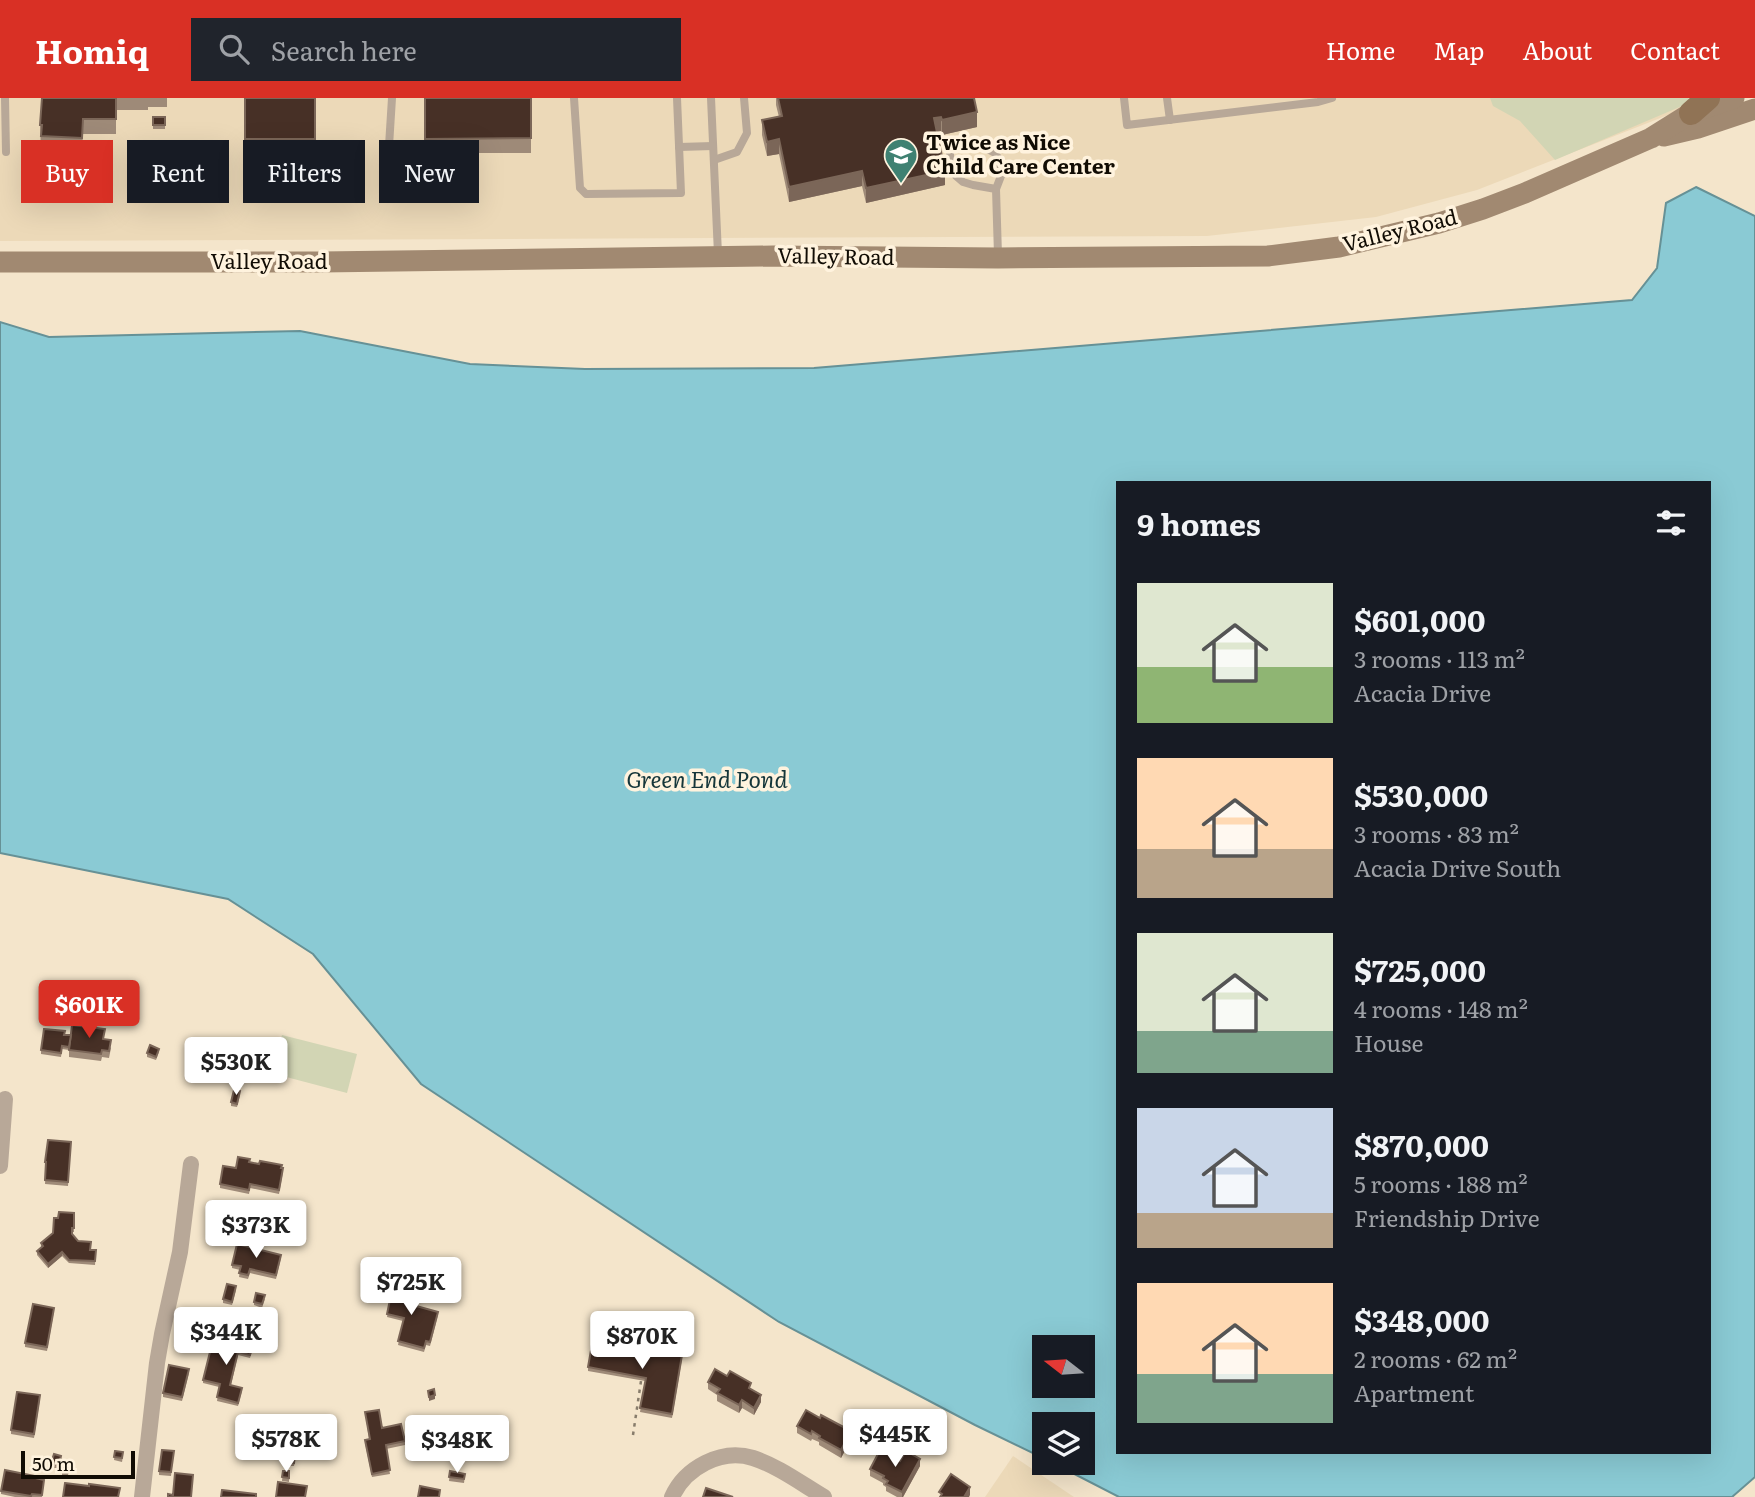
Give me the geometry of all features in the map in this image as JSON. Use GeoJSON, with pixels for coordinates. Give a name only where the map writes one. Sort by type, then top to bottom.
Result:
{"type":"FeatureCollection","features":[{"type":"Feature","properties":{"kind":"main road","name":"Valley Road"},"geometry":{"type":"LineString","coordinates":[[0,262],[321,262],[773,256],[1268,256],[1339,247],[1439,223],[1493,206],[1651,138],[1699,106],[1734,98]]}},
{"type":"Feature","properties":{"kind":"main road","name":"Valley Road"},"geometry":{"type":"LineString","coordinates":[[1651,138],[1688,131],[1755,109]]}},
{"type":"Feature","properties":{"kind":"street"},"geometry":{"type":"LineString","coordinates":[[0,1166],[5,1099]]}},
{"type":"Feature","properties":{"kind":"street"},"geometry":{"type":"LineString","coordinates":[[142,1497],[157,1363],[180,1252],[191,1164]]}},
{"type":"Feature","properties":{"kind":"street"},"geometry":{"type":"LineString","coordinates":[[672,1497],[678,1484],[692,1470],[720,1457],[737,1455],[751,1457],[769,1465],[824,1497]]}},
{"type":"Feature","properties":{"kind":"lane"},"geometry":{"type":"LineString","coordinates":[[5,98],[6,152]]}},
{"type":"Feature","properties":{"kind":"lane"},"geometry":{"type":"LineString","coordinates":[[389,140],[392,98]]}},
{"type":"Feature","properties":{"kind":"lane"},"geometry":{"type":"LineString","coordinates":[[574,102],[580,188],[586,194],[681,192],[677,98]]}},
{"type":"Feature","properties":{"kind":"lane"},"geometry":{"type":"LineString","coordinates":[[711,98],[718,257]]}},
{"type":"Feature","properties":{"kind":"lane"},"geometry":{"type":"LineString","coordinates":[[714,160],[737,152],[747,133],[744,98]]}},
{"type":"Feature","properties":{"kind":"lane"},"geometry":{"type":"LineString","coordinates":[[1124,98],[1127,125],[1318,102],[1332,98]]}},
{"type":"Feature","properties":{"kind":"lane"},"geometry":{"type":"LineString","coordinates":[[1167,98],[1170,120]]}},
{"type":"Feature","properties":{"kind":"lane"},"geometry":{"type":"LineString","coordinates":[[996,190],[973,186],[956,176],[950,159],[953,146],[978,144],[995,153],[1000,161],[1001,176],[996,190],[998,258]]}},
{"type":"Feature","properties":{"kind":"lane"},"geometry":{"type":"LineString","coordinates":[[679,147],[713,146]]}},
{"type":"Feature","properties":{"kind":"path"},"geometry":{"type":"LineString","coordinates":[[633,1435],[641,1381]]}},
{"type":"Feature","properties":{"kind":"shaded area"},"geometry":{"type":"Polygon","coordinates":[[[0,98],[1693,98],[1668,115],[1477,190],[1376,217],[1207,236],[0,241],[0,98]]]}},
{"type":"Feature","properties":{"kind":"shaded area"},"geometry":{"type":"Polygon","coordinates":[[[1013,1456],[1032,1469],[1032,1475],[1041,1475],[1074,1497],[985,1497],[1013,1456]]]}},
{"type":"Feature","properties":{"kind":"green space"},"geometry":{"type":"Polygon","coordinates":[[[1490,98],[1693,98],[1689,103],[1555,160],[1520,121],[1493,106],[1490,98]]]}},
{"type":"Feature","properties":{"kind":"green space"},"geometry":{"type":"Polygon","coordinates":[[[282,1035],[357,1054],[347,1093],[271,1073],[282,1035]]]}},
{"type":"Feature","properties":{"kind":"water","name":"Green End Pond"},"geometry":{"type":"Polygon","coordinates":[[[1696,187],[1755,216],[1755,1477],[1732,1497],[1119,1497],[1076,1475],[1095,1475],[1095,1412],[1032,1412],[1032,1453],[779,1322],[421,1084],[313,954],[228,899],[0,853],[0,322],[49,337],[300,331],[470,364],[585,369],[814,368],[1632,300],[1657,268],[1666,203],[1696,187]]]}},
{"type":"Feature","properties":{"kind":"building"},"geometry":{"type":"Polygon","coordinates":[[[42,98],[116,98],[116,119],[83,119],[82,138],[41,136],[42,98]]]}},
{"type":"Feature","properties":{"kind":"building"},"geometry":{"type":"Polygon","coordinates":[[[245,98],[315,98],[315,139],[245,139],[245,98]]]}},
{"type":"Feature","properties":{"kind":"building"},"geometry":{"type":"Polygon","coordinates":[[[425,98],[531,98],[531,138],[425,139],[425,98]]]}},
{"type":"Feature","properties":{"kind":"building"},"geometry":{"type":"Polygon","coordinates":[[[778,98],[974,98],[977,112],[942,120],[941,117],[934,118],[945,171],[866,188],[862,171],[789,187],[779,139],[767,142],[762,120],[782,116],[778,98]]]}},
{"type":"Feature","properties":{"kind":"building"},"geometry":{"type":"Polygon","coordinates":[[[153,117],[165,117],[165,125],[153,125],[153,117]]]}},
{"type":"Feature","properties":{"kind":"building"},"geometry":{"type":"Polygon","coordinates":[[[72,1025],[105,1029],[103,1039],[111,1040],[109,1051],[102,1050],[101,1054],[69,1050],[72,1025]]]}},
{"type":"Feature","properties":{"kind":"building"},"geometry":{"type":"Polygon","coordinates":[[[44,1029],[65,1031],[64,1035],[71,1035],[69,1047],[62,1046],[61,1053],[41,1050],[44,1029]]]}},
{"type":"Feature","properties":{"kind":"building"},"geometry":{"type":"Polygon","coordinates":[[[150,1045],[159,1049],[156,1057],[147,1053],[150,1045]]]}},
{"type":"Feature","properties":{"kind":"building"},"geometry":{"type":"Polygon","coordinates":[[[234,1090],[240,1091],[237,1104],[231,1102],[234,1090]]]}},
{"type":"Feature","properties":{"kind":"building"},"geometry":{"type":"Polygon","coordinates":[[[48,1140],[71,1142],[68,1182],[45,1180],[48,1140]]]}},
{"type":"Feature","properties":{"kind":"building"},"geometry":{"type":"Polygon","coordinates":[[[238,1157],[259,1164],[260,1161],[282,1165],[279,1190],[250,1184],[249,1190],[220,1184],[223,1166],[236,1168],[238,1157]]]}},
{"type":"Feature","properties":{"kind":"building"},"geometry":{"type":"Polygon","coordinates":[[[59,1212],[74,1213],[72,1234],[78,1241],[91,1242],[90,1250],[96,1250],[95,1261],[69,1260],[62,1252],[48,1264],[37,1251],[43,1246],[41,1243],[53,1233],[54,1218],[58,1218],[59,1212]]]}},
{"type":"Feature","properties":{"kind":"building"},"geometry":{"type":"Polygon","coordinates":[[[237,1244],[281,1255],[276,1275],[250,1269],[248,1275],[239,1273],[241,1266],[232,1265],[237,1244]]]}},
{"type":"Feature","properties":{"kind":"building"},"geometry":{"type":"Polygon","coordinates":[[[390,1280],[406,1284],[403,1298],[411,1299],[409,1304],[438,1312],[430,1342],[426,1341],[424,1348],[398,1341],[404,1318],[387,1314],[391,1295],[386,1294],[390,1280]]]}},
{"type":"Feature","properties":{"kind":"building"},"geometry":{"type":"Polygon","coordinates":[[[227,1284],[236,1286],[232,1302],[223,1299],[227,1284]]]}},
{"type":"Feature","properties":{"kind":"building"},"geometry":{"type":"Polygon","coordinates":[[[256,1293],[265,1295],[262,1304],[254,1302],[256,1293]]]}},
{"type":"Feature","properties":{"kind":"building"},"geometry":{"type":"Polygon","coordinates":[[[33,1304],[54,1308],[47,1347],[25,1343],[33,1304]]]}},
{"type":"Feature","properties":{"kind":"building"},"geometry":{"type":"Polygon","coordinates":[[[233,1335],[254,1341],[250,1355],[238,1352],[230,1385],[242,1388],[238,1403],[217,1397],[220,1384],[203,1380],[212,1344],[229,1348],[233,1335]]]}},
{"type":"Feature","properties":{"kind":"building"},"geometry":{"type":"Polygon","coordinates":[[[593,1339],[682,1355],[672,1414],[640,1408],[646,1378],[588,1367],[593,1339]]]}},
{"type":"Feature","properties":{"kind":"building"},"geometry":{"type":"Polygon","coordinates":[[[169,1365],[189,1369],[182,1397],[163,1393],[169,1365]]]}},
{"type":"Feature","properties":{"kind":"building"},"geometry":{"type":"Polygon","coordinates":[[[715,1369],[727,1376],[730,1371],[751,1383],[749,1388],[761,1395],[754,1408],[742,1400],[739,1405],[717,1393],[720,1389],[708,1382],[715,1369]]]}},
{"type":"Feature","properties":{"kind":"building"},"geometry":{"type":"Polygon","coordinates":[[[434,1389],[435,1395],[429,1397],[428,1391],[434,1389]]]}},
{"type":"Feature","properties":{"kind":"building"},"geometry":{"type":"Polygon","coordinates":[[[17,1392],[40,1395],[34,1434],[11,1430],[17,1392]]]}},
{"type":"Feature","properties":{"kind":"building"},"geometry":{"type":"Polygon","coordinates":[[[379,1410],[382,1428],[401,1424],[405,1441],[386,1445],[390,1470],[372,1474],[365,1440],[370,1439],[365,1412],[379,1410]]]}},
{"type":"Feature","properties":{"kind":"building"},"geometry":{"type":"Polygon","coordinates":[[[806,1410],[851,1431],[841,1450],[812,1431],[811,1434],[797,1426],[806,1410]]]}},
{"type":"Feature","properties":{"kind":"building"},"geometry":{"type":"Polygon","coordinates":[[[162,1450],[174,1451],[171,1472],[159,1471],[162,1450]]]}},
{"type":"Feature","properties":{"kind":"building"},"geometry":{"type":"Polygon","coordinates":[[[880,1450],[900,1461],[906,1451],[920,1459],[902,1492],[886,1484],[888,1481],[884,1476],[870,1469],[880,1450]]]}},
{"type":"Feature","properties":{"kind":"building"},"geometry":{"type":"Polygon","coordinates":[[[115,1451],[123,1452],[122,1458],[114,1457],[115,1451]]]}},
{"type":"Feature","properties":{"kind":"building"},"geometry":{"type":"Polygon","coordinates":[[[288,1453],[295,1454],[294,1463],[287,1462],[288,1453]]]}},
{"type":"Feature","properties":{"kind":"building"},"geometry":{"type":"Polygon","coordinates":[[[54,1454],[61,1456],[59,1465],[51,1463],[54,1454]]]}},
{"type":"Feature","properties":{"kind":"building"},"geometry":{"type":"Polygon","coordinates":[[[62,1465],[69,1466],[68,1472],[62,1471],[62,1465]]]}},
{"type":"Feature","properties":{"kind":"building"},"geometry":{"type":"Polygon","coordinates":[[[5,1470],[44,1480],[42,1495],[1,1491],[5,1470]]]}},
{"type":"Feature","properties":{"kind":"building"},"geometry":{"type":"Polygon","coordinates":[[[283,1471],[289,1471],[289,1478],[282,1477],[283,1471]]]}},
{"type":"Feature","properties":{"kind":"building"},"geometry":{"type":"Polygon","coordinates":[[[450,1471],[465,1474],[464,1479],[449,1477],[450,1471]]]}},
{"type":"Feature","properties":{"kind":"building"},"geometry":{"type":"Polygon","coordinates":[[[175,1473],[193,1475],[191,1497],[168,1497],[168,1494],[173,1495],[175,1473]]]}},
{"type":"Feature","properties":{"kind":"building"},"geometry":{"type":"Polygon","coordinates":[[[951,1474],[970,1487],[964,1497],[940,1497],[942,1494],[939,1492],[951,1474]]]}},
{"type":"Feature","properties":{"kind":"building"},"geometry":{"type":"Polygon","coordinates":[[[278,1482],[307,1486],[305,1497],[276,1497],[278,1482]]]}},
{"type":"Feature","properties":{"kind":"building"},"geometry":{"type":"Polygon","coordinates":[[[65,1483],[120,1488],[118,1497],[63,1497],[65,1483]]]}},
{"type":"Feature","properties":{"kind":"building"},"geometry":{"type":"Polygon","coordinates":[[[420,1486],[440,1490],[439,1497],[418,1497],[420,1486]]]}},
{"type":"Feature","properties":{"kind":"building"},"geometry":{"type":"Polygon","coordinates":[[[706,1488],[733,1497],[703,1497],[706,1488]]]}},
{"type":"Feature","properties":{"kind":"building"},"geometry":{"type":"Polygon","coordinates":[[[222,1490],[256,1494],[256,1497],[221,1497],[222,1490]]]}},
{"type":"Feature","properties":{"kind":"place","name":"Twice as Nice Child Care Center"},"geometry":{"type":"Point","coordinates":[901,185]}}]}
